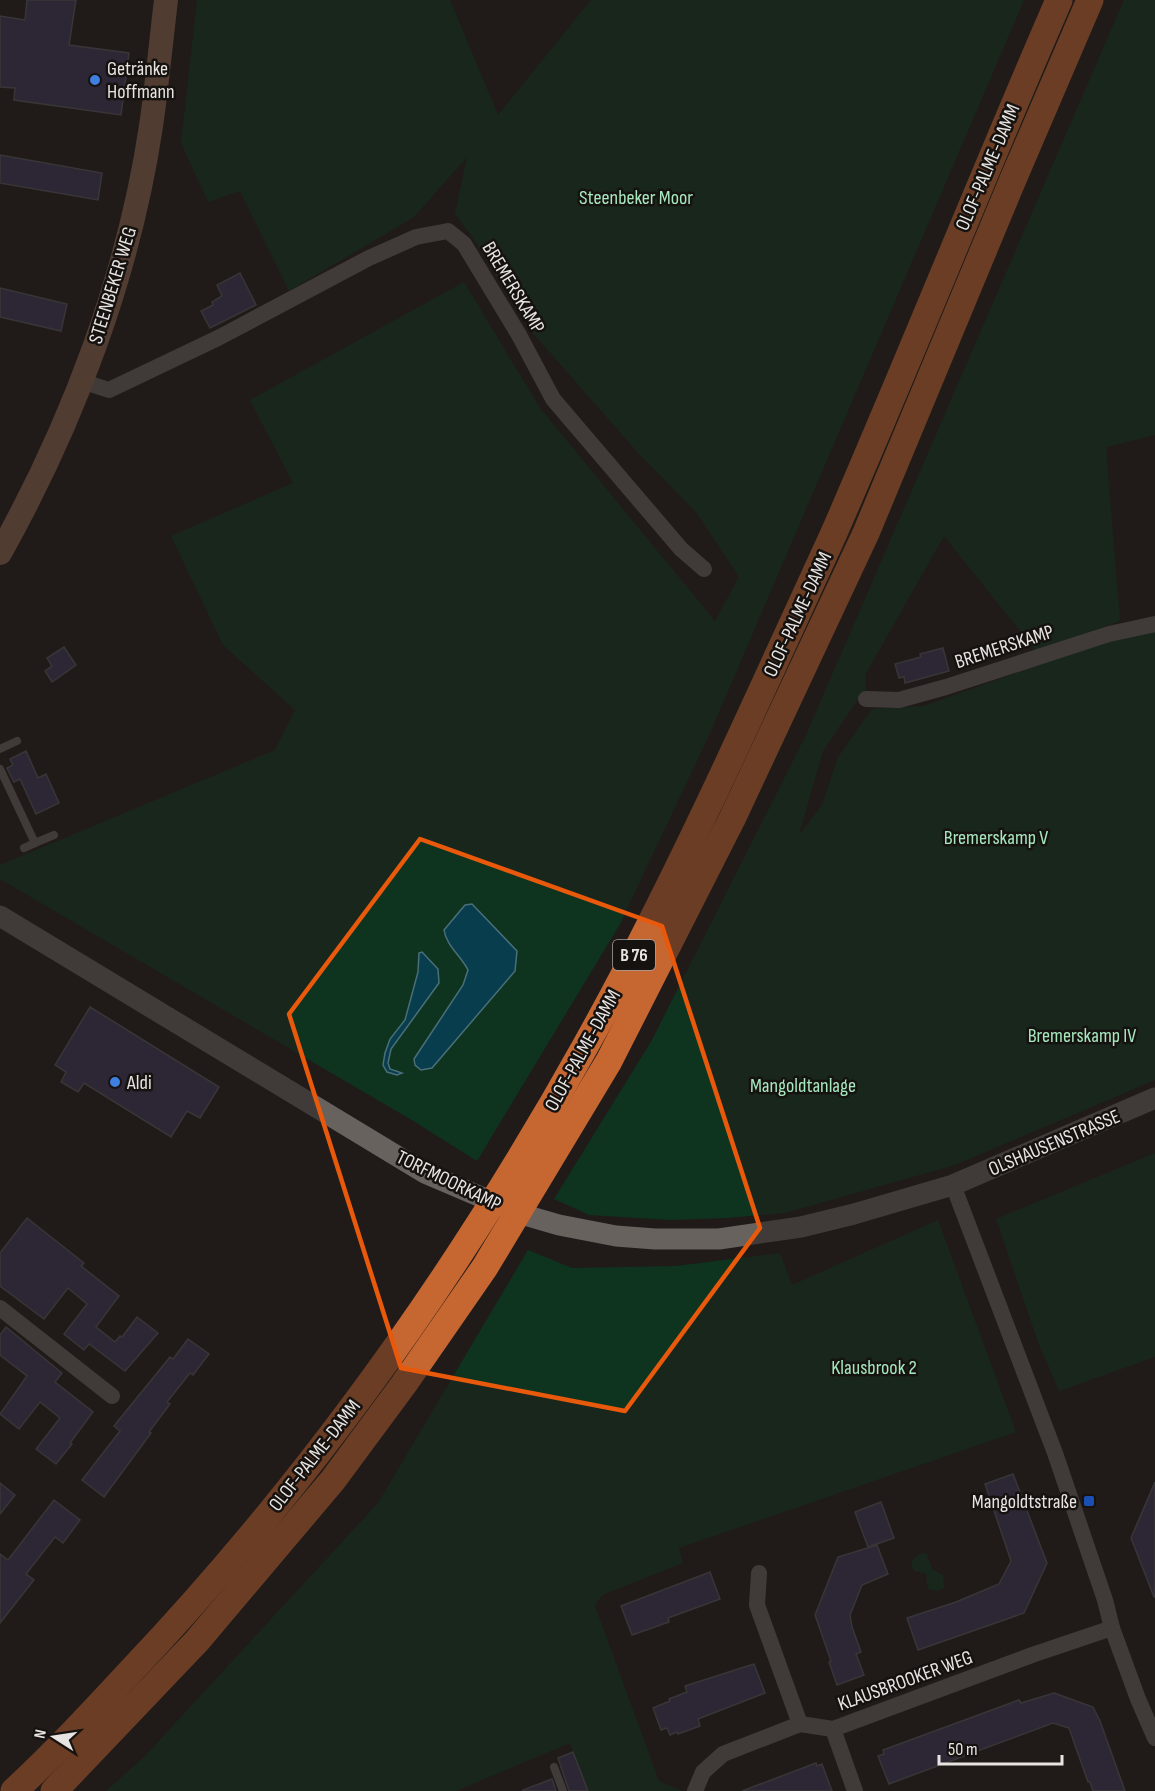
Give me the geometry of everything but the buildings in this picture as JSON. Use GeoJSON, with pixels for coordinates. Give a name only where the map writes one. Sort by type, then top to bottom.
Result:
{"type":"FeatureCollection","features":[{"type":"Feature","properties":{"kind":"highway","name":"OLOF-PALME-DAMM"},"geometry":{"type":"LineString","coordinates":[[14,1791],[178,1622],[274,1507],[400,1343],[464,1249],[588,1043],[712,799],[833,534],[1059,0]]}},
{"type":"Feature","properties":{"kind":"highway","name":"OLOF-PALME-DAMM"},"geometry":{"type":"LineString","coordinates":[[54,1791],[197,1641],[333,1480],[404,1384],[485,1267],[609,1061],[732,819],[866,533],[1090,0]]}},
{"type":"Feature","properties":{"kind":"main road","name":"STEENBEKER WEG"},"geometry":{"type":"LineString","coordinates":[[0,553],[70,411],[112,292],[133,214],[151,128],[166,0]]}},
{"type":"Feature","properties":{"kind":"street","name":"BREMERSKAMP"},"geometry":{"type":"LineString","coordinates":[[81,381],[109,390],[236,328],[369,258],[416,237],[448,231],[464,244],[519,335],[553,399],[681,549],[704,569]]}},
{"type":"Feature","properties":{"kind":"street","name":"BREMERSKAMP"},"geometry":{"type":"LineString","coordinates":[[866,699],[899,700],[1109,634],[1155,624]]}},
{"type":"Feature","properties":{"kind":"street","name":"TORFMOORKAMP"},"geometry":{"type":"LineString","coordinates":[[0,916],[425,1173],[521,1214],[559,1225],[616,1236],[655,1239],[719,1239],[801,1227],[953,1185]]}},
{"type":"Feature","properties":{"kind":"street","name":"OLSHAUSENSTRASSE"},"geometry":{"type":"LineString","coordinates":[[953,1185],[1155,1098]]}},
{"type":"Feature","properties":{"kind":"street"},"geometry":{"type":"LineString","coordinates":[[953,1185],[1055,1453],[1105,1600],[1112,1628],[1155,1738]]}},
{"type":"Feature","properties":{"kind":"street"},"geometry":{"type":"LineString","coordinates":[[0,1308],[112,1396]]}},
{"type":"Feature","properties":{"kind":"street"},"geometry":{"type":"LineString","coordinates":[[694,1791],[703,1772],[723,1754],[800,1724],[757,1605],[759,1573]]}},
{"type":"Feature","properties":{"kind":"street","name":"KLAUSBROOKER WEG"},"geometry":{"type":"LineString","coordinates":[[800,1724],[832,1729],[1032,1654],[1112,1628]]}},
{"type":"Feature","properties":{"kind":"street"},"geometry":{"type":"LineString","coordinates":[[832,1729],[855,1791]]}},
{"type":"Feature","properties":{"kind":"lane"},"geometry":{"type":"LineString","coordinates":[[0,748],[16,741]]}},
{"type":"Feature","properties":{"kind":"lane"},"geometry":{"type":"LineString","coordinates":[[0,769],[35,843]]}},
{"type":"Feature","properties":{"kind":"lane"},"geometry":{"type":"LineString","coordinates":[[24,848],[54,836]]}},
{"type":"Feature","properties":{"kind":"lane"},"geometry":{"type":"LineString","coordinates":[[554,1767],[563,1791]]}},
{"type":"Feature","properties":{"kind":"highlighted area"},"geometry":{"type":"Polygon","coordinates":[[[420,839],[662,926],[760,1228],[625,1411],[401,1368],[289,1014],[420,839]]]}},
{"type":"Feature","properties":{"kind":"green space","name":"Steenbeker Moor"},"geometry":{"type":"Polygon","coordinates":[[[197,0],[450,0],[498,115],[591,0],[1024,0],[711,731],[620,924],[477,1161],[410,1119],[0,879],[0,865],[275,750],[295,710],[223,645],[171,536],[293,483],[250,400],[464,282],[540,408],[715,621],[739,577],[696,512],[639,454],[532,332],[455,214],[467,157],[414,217],[289,291],[240,191],[208,202],[181,143],[197,0]]]}},
{"type":"Feature","properties":{"kind":"green space"},"geometry":{"type":"Polygon","coordinates":[[[1124,0],[1155,0],[1155,435],[1106,447],[1120,621],[1036,651],[944,536],[865,675],[866,699],[858,699],[823,751],[799,835],[822,805],[838,757],[872,709],[924,706],[1119,636],[1155,630],[1155,1080],[955,1165],[785,1213],[671,1220],[589,1215],[554,1199],[652,1040],[806,735],[1124,0]]]}},
{"type":"Feature","properties":{"kind":"green space"},"geometry":{"type":"Polygon","coordinates":[[[1155,1153],[1155,1357],[1059,1391],[1038,1342],[996,1219],[1155,1153]]]}},
{"type":"Feature","properties":{"kind":"green space","name":"Klausbrook 2"},"geometry":{"type":"Polygon","coordinates":[[[938,1220],[1016,1432],[679,1548],[683,1563],[602,1595],[595,1606],[659,1781],[682,1791],[588,1791],[570,1743],[456,1791],[106,1791],[144,1757],[378,1503],[528,1250],[572,1268],[676,1266],[780,1253],[792,1285],[938,1220]]]}},
{"type":"Feature","properties":{"kind":"green space"},"geometry":{"type":"Polygon","coordinates":[[[922,1553],[927,1554],[932,1569],[943,1575],[944,1588],[938,1591],[928,1589],[926,1574],[914,1571],[911,1564],[914,1558],[922,1553]]]}},
{"type":"Feature","properties":{"kind":"water"},"geometry":{"type":"Polygon","coordinates":[[[472,904],[517,951],[515,971],[432,1068],[421,1070],[415,1065],[414,1059],[463,985],[468,970],[448,941],[444,930],[465,905],[472,904]]]}},
{"type":"Feature","properties":{"kind":"water"},"geometry":{"type":"Polygon","coordinates":[[[422,952],[438,969],[439,983],[391,1049],[388,1063],[390,1069],[402,1073],[397,1075],[387,1072],[383,1065],[385,1053],[390,1039],[405,1020],[418,972],[419,953],[422,952]]]}},
{"type":"Feature","properties":{"kind":"place","name":"Getränke Hoffmann"},"geometry":{"type":"Point","coordinates":[95,80]}},
{"type":"Feature","properties":{"kind":"place","name":"Aldi"},"geometry":{"type":"Point","coordinates":[115,1082]}},
{"type":"Feature","properties":{"kind":"place","name":"Mangoldtstraße"},"geometry":{"type":"Point","coordinates":[1089,1501]}},
{"type":"Feature","properties":{"kind":"park label","name":"Bremerskamp V"},"geometry":{"type":"Point","coordinates":[996,837]}},
{"type":"Feature","properties":{"kind":"park label","name":"Bremerskamp IV"},"geometry":{"type":"Point","coordinates":[1082,1035]}},
{"type":"Feature","properties":{"kind":"park label","name":"Mangoldtanlage"},"geometry":{"type":"Point","coordinates":[803,1085]}}]}
